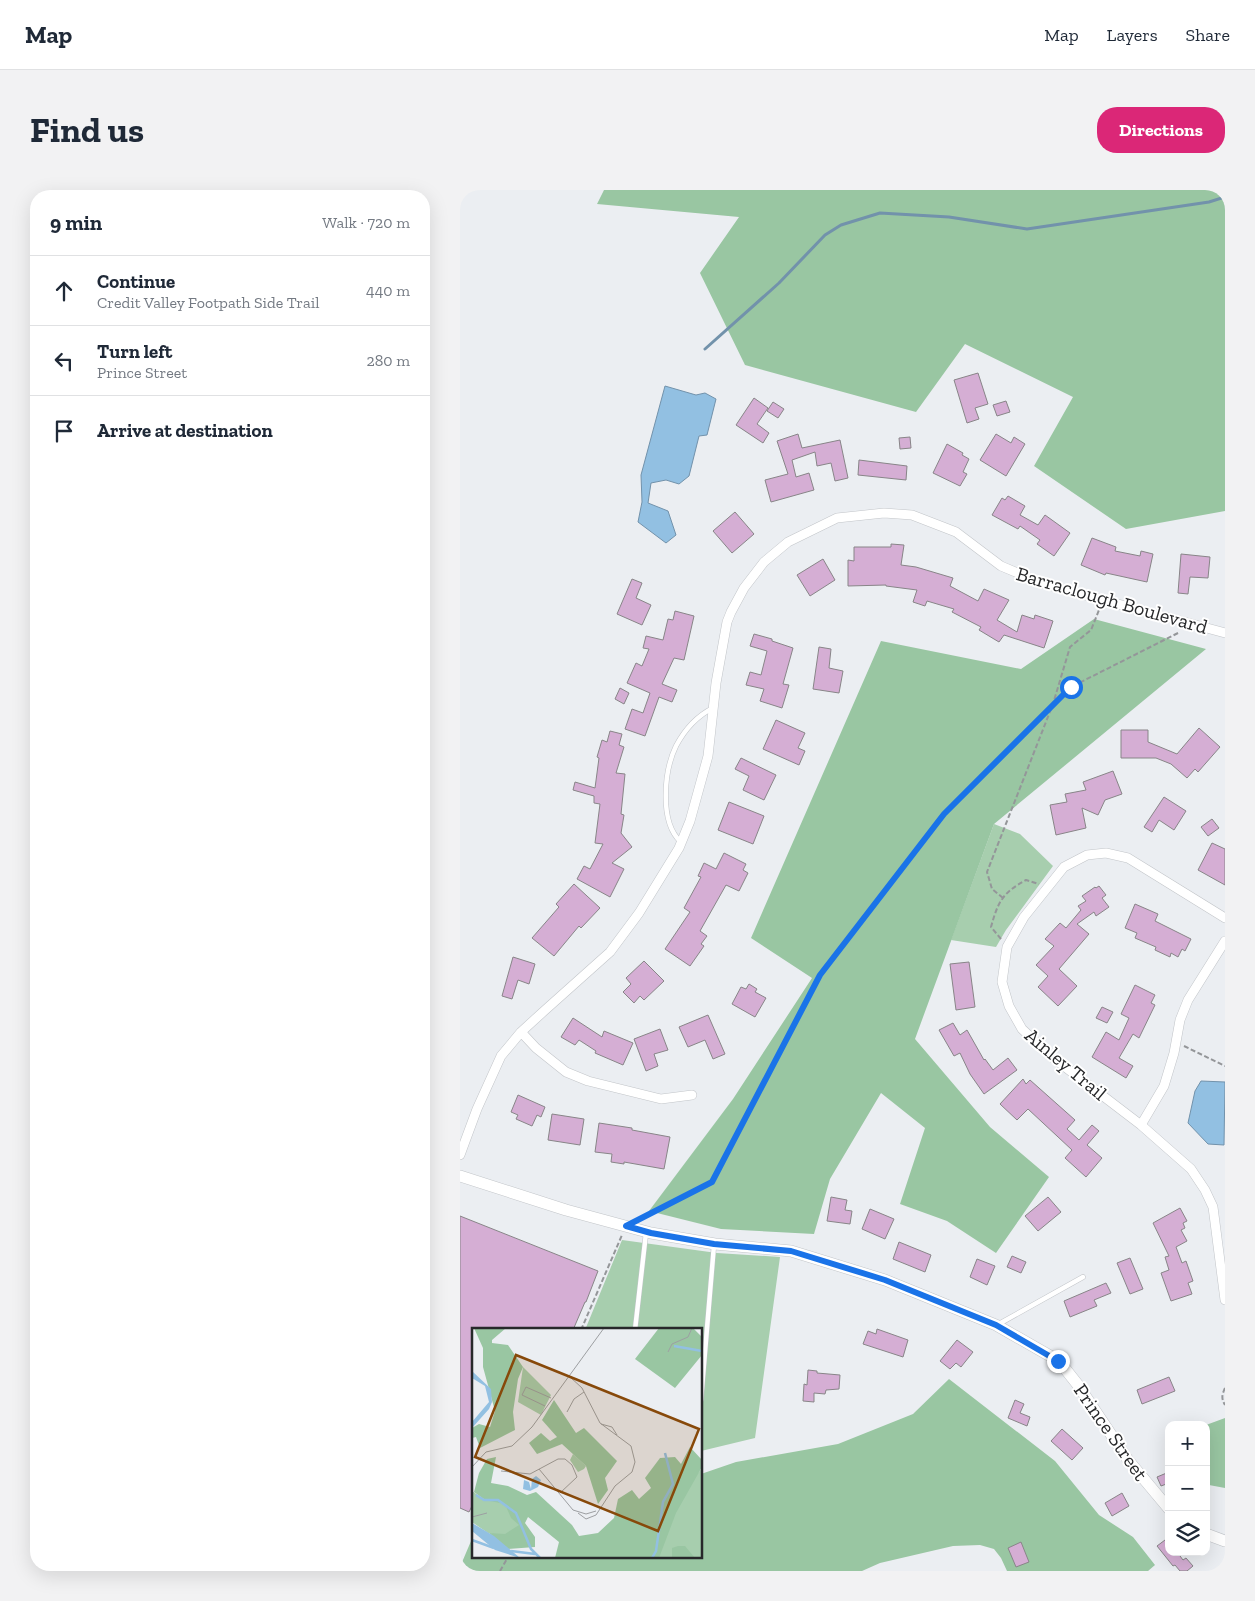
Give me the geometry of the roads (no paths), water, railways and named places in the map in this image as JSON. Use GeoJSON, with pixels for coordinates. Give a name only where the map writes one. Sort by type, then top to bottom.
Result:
{"type":"FeatureCollection","features":[{"type":"Feature","properties":{"kind":"street","name":"Barraclough Boulevard"},"geometry":{"type":"LineString","coordinates":[[460,1155],[477,1108],[501,1056],[521,1032],[610,952],[639,913],[681,842],[690,821],[708,756],[715,707],[716,683],[727,622],[744,588],[764,562],[788,542],[837,518],[884,513],[912,515],[956,532],[1001,566],[1044,584],[1225,633]]}},
{"type":"Feature","properties":{"kind":"street","name":"Ainley Trail"},"geometry":{"type":"LineString","coordinates":[[1225,918],[1128,858],[1106,853],[1087,854],[1064,867],[1024,917],[1008,946],[1002,982],[1010,1006],[1022,1029],[1052,1056],[1141,1125],[1192,1168],[1213,1207],[1225,1300]]}},
{"type":"Feature","properties":{"kind":"street"},"geometry":{"type":"LineString","coordinates":[[1141,1125],[1164,1086],[1180,1020],[1188,1000],[1225,941]]}},
{"type":"Feature","properties":{"kind":"street"},"geometry":{"type":"LineString","coordinates":[[521,1032],[536,1048],[566,1072],[588,1081],[661,1099],[692,1095]]}},
{"type":"Feature","properties":{"kind":"street","name":"Prince Street"},"geometry":{"type":"LineString","coordinates":[[460,1176],[566,1210],[646,1232],[714,1244],[791,1251],[885,1280],[996,1325],[1058,1361],[1078,1385],[1128,1460],[1165,1505]]}},
{"type":"Feature","properties":{"kind":"street"},"geometry":{"type":"LineString","coordinates":[[1210,1535],[1225,1541]]}},
{"type":"Feature","properties":{"kind":"lane"},"geometry":{"type":"LineString","coordinates":[[681,842],[671,827],[667,810],[666,782],[671,761],[676,746],[687,729],[698,717],[715,707]]}},
{"type":"Feature","properties":{"kind":"lane"},"geometry":{"type":"LineString","coordinates":[[635,1328],[646,1232]]}},
{"type":"Feature","properties":{"kind":"lane"},"geometry":{"type":"LineString","coordinates":[[702,1388],[714,1244]]}},
{"type":"Feature","properties":{"kind":"lane"},"geometry":{"type":"LineString","coordinates":[[996,1325],[1083,1277]]}},
{"type":"Feature","properties":{"kind":"water"},"geometry":{"type":"Polygon","coordinates":[[[665,386],[696,395],[705,393],[716,399],[707,435],[699,436],[689,476],[679,484],[666,480],[651,483],[648,503],[668,511],[676,535],[666,543],[638,522],[642,502],[641,475],[665,386]]]}},
{"type":"Feature","properties":{"kind":"water"},"geometry":{"type":"Polygon","coordinates":[[[1201,1081],[1225,1082],[1224,1145],[1208,1144],[1188,1123],[1195,1091],[1201,1081]]]}},
{"type":"Feature","properties":{"kind":"waterway"},"geometry":{"type":"LineString","coordinates":[[705,349],[779,283],[825,235],[841,225],[880,213],[949,217],[1027,229],[1209,202],[1225,197]]}}]}
